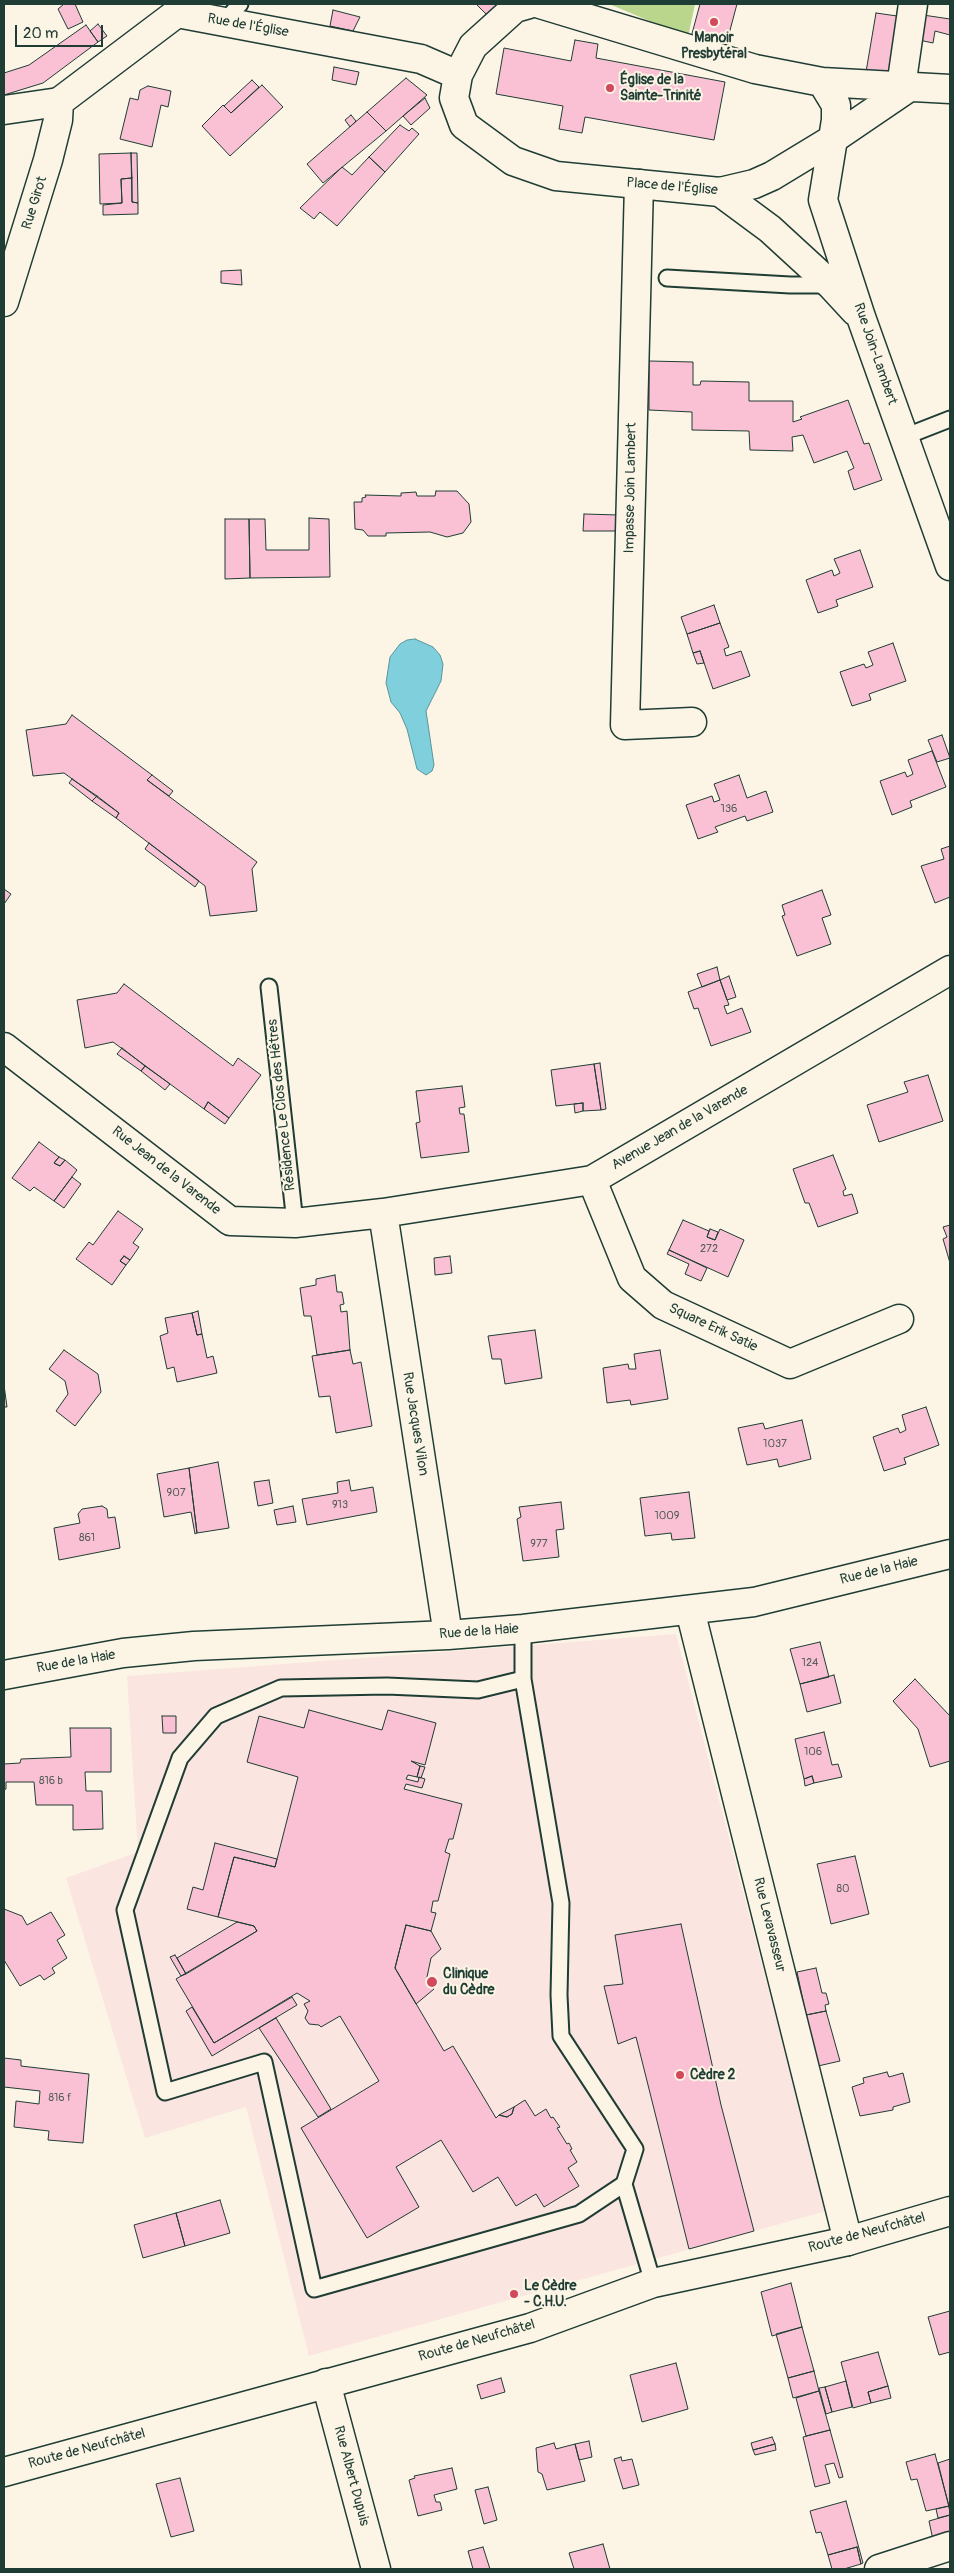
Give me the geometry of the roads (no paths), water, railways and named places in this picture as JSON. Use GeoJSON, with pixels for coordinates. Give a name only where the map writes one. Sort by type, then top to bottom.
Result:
{"type":"FeatureCollection","features":[{"type":"Feature","properties":{"kind":"street","name":"Place de l'Église"},"geometry":{"type":"LineString","coordinates":[[529,4],[515,8],[473,46],[458,75],[454,98],[464,125],[513,161],[556,176],[720,192],[754,184],[772,176],[833,139],[905,88]]}},
{"type":"Feature","properties":{"kind":"street"},"geometry":{"type":"LineString","coordinates":[[905,88],[913,4]]}},
{"type":"Feature","properties":{"kind":"street"},"geometry":{"type":"LineString","coordinates":[[552,5],[754,68],[822,82],[950,90]]}},
{"type":"Feature","properties":{"kind":"street","name":"Rue de l'Église"},"geometry":{"type":"LineString","coordinates":[[4,110],[59,102],[180,8],[232,13],[421,58],[458,75]]}},
{"type":"Feature","properties":{"kind":"street"},"geometry":{"type":"LineString","coordinates":[[822,82],[836,105],[833,139]]}},
{"type":"Feature","properties":{"kind":"street","name":"Rue Girot"},"geometry":{"type":"LineString","coordinates":[[4,302],[48,160],[58,120],[59,102]]}},
{"type":"Feature","properties":{"kind":"street","name":"Rue Join-Lambert"},"geometry":{"type":"LineString","coordinates":[[833,139],[823,200],[841,282],[861,318],[950,566]]}},
{"type":"Feature","properties":{"kind":"street","name":"Impasse Join Lambert"},"geometry":{"type":"LineString","coordinates":[[639,184],[625,725],[692,722]]}},
{"type":"Feature","properties":{"kind":"street"},"geometry":{"type":"LineString","coordinates":[[720,192],[841,282]]}},
{"type":"Feature","properties":{"kind":"street","name":"Avenue Jean de la Varende"},"geometry":{"type":"LineString","coordinates":[[383,1213],[592,1180],[950,970]]}},
{"type":"Feature","properties":{"kind":"street","name":"Rue Jean de la Varende"},"geometry":{"type":"LineString","coordinates":[[4,1047],[230,1221],[295,1223],[383,1213]]}},
{"type":"Feature","properties":{"kind":"street","name":"Square Erik Satie"},"geometry":{"type":"LineString","coordinates":[[592,1180],[632,1278],[663,1304],[790,1364],[899,1318]]}},
{"type":"Feature","properties":{"kind":"street","name":"Rue Jacques Vilon"},"geometry":{"type":"LineString","coordinates":[[383,1213],[448,1635]]}},
{"type":"Feature","properties":{"kind":"street","name":"Rue de la Haie"},"geometry":{"type":"LineString","coordinates":[[4,1675],[124,1653],[194,1646],[448,1635],[523,1629],[754,1602],[950,1554]]}},
{"type":"Feature","properties":{"kind":"street","name":"Rue Levavasseur"},"geometry":{"type":"LineString","coordinates":[[690,1610],[848,2241]]}},
{"type":"Feature","properties":{"kind":"street","name":"Route de Neufchâtel"},"geometry":{"type":"LineString","coordinates":[[4,2472],[530,2328],[653,2283],[848,2241],[950,2211]]}},
{"type":"Feature","properties":{"kind":"street","name":"Rue Albert Dupuis"},"geometry":{"type":"LineString","coordinates":[[326,2383],[376,2569]]}},
{"type":"Feature","properties":{"kind":"street"},"geometry":{"type":"LineString","coordinates":[[878,2569],[950,2546]]}},
{"type":"Feature","properties":{"kind":"lane"},"geometry":{"type":"LineString","coordinates":[[667,278],[790,285],[841,282]]}},
{"type":"Feature","properties":{"kind":"lane"},"geometry":{"type":"LineString","coordinates":[[904,437],[950,419]]}},
{"type":"Feature","properties":{"kind":"lane","name":"Résidence Le Clos des Hêtres"},"geometry":{"type":"LineString","coordinates":[[269,987],[295,1223]]}},
{"type":"Feature","properties":{"kind":"lane"},"geometry":{"type":"LineString","coordinates":[[523,1629],[523,1679],[561,1903],[559,1995],[561,2036],[636,2149],[624,2184],[653,2283]]}},
{"type":"Feature","properties":{"kind":"lane"},"geometry":{"type":"LineString","coordinates":[[523,1679],[478,1690],[387,1686],[281,1688],[216,1716],[180,1758],[125,1910],[165,2092],[264,2062],[314,2289],[579,2214],[624,2184]]}},
{"type":"Feature","properties":{"kind":"water"},"geometry":{"type":"Polygon","coordinates":[[[415,639],[433,647],[440,655],[443,664],[441,681],[426,711],[434,765],[432,771],[426,775],[417,769],[407,729],[400,713],[391,702],[386,683],[390,657],[400,644],[407,640],[415,639]]]}},
{"type":"Feature","properties":{"kind":"place","name":"Manoir Presbytéral"},"geometry":{"type":"Point","coordinates":[714,22]}},
{"type":"Feature","properties":{"kind":"place","name":"Église de la Sainte-Trinité"},"geometry":{"type":"Point","coordinates":[610,88]}},
{"type":"Feature","properties":{"kind":"place","name":"Clinique du Cèdre"},"geometry":{"type":"Point","coordinates":[432,1982]}},
{"type":"Feature","properties":{"kind":"place","name":"Cèdre 2"},"geometry":{"type":"Point","coordinates":[680,2075]}},
{"type":"Feature","properties":{"kind":"place","name":"Le Cèdre - C.H.U."},"geometry":{"type":"Point","coordinates":[514,2294]}}]}
